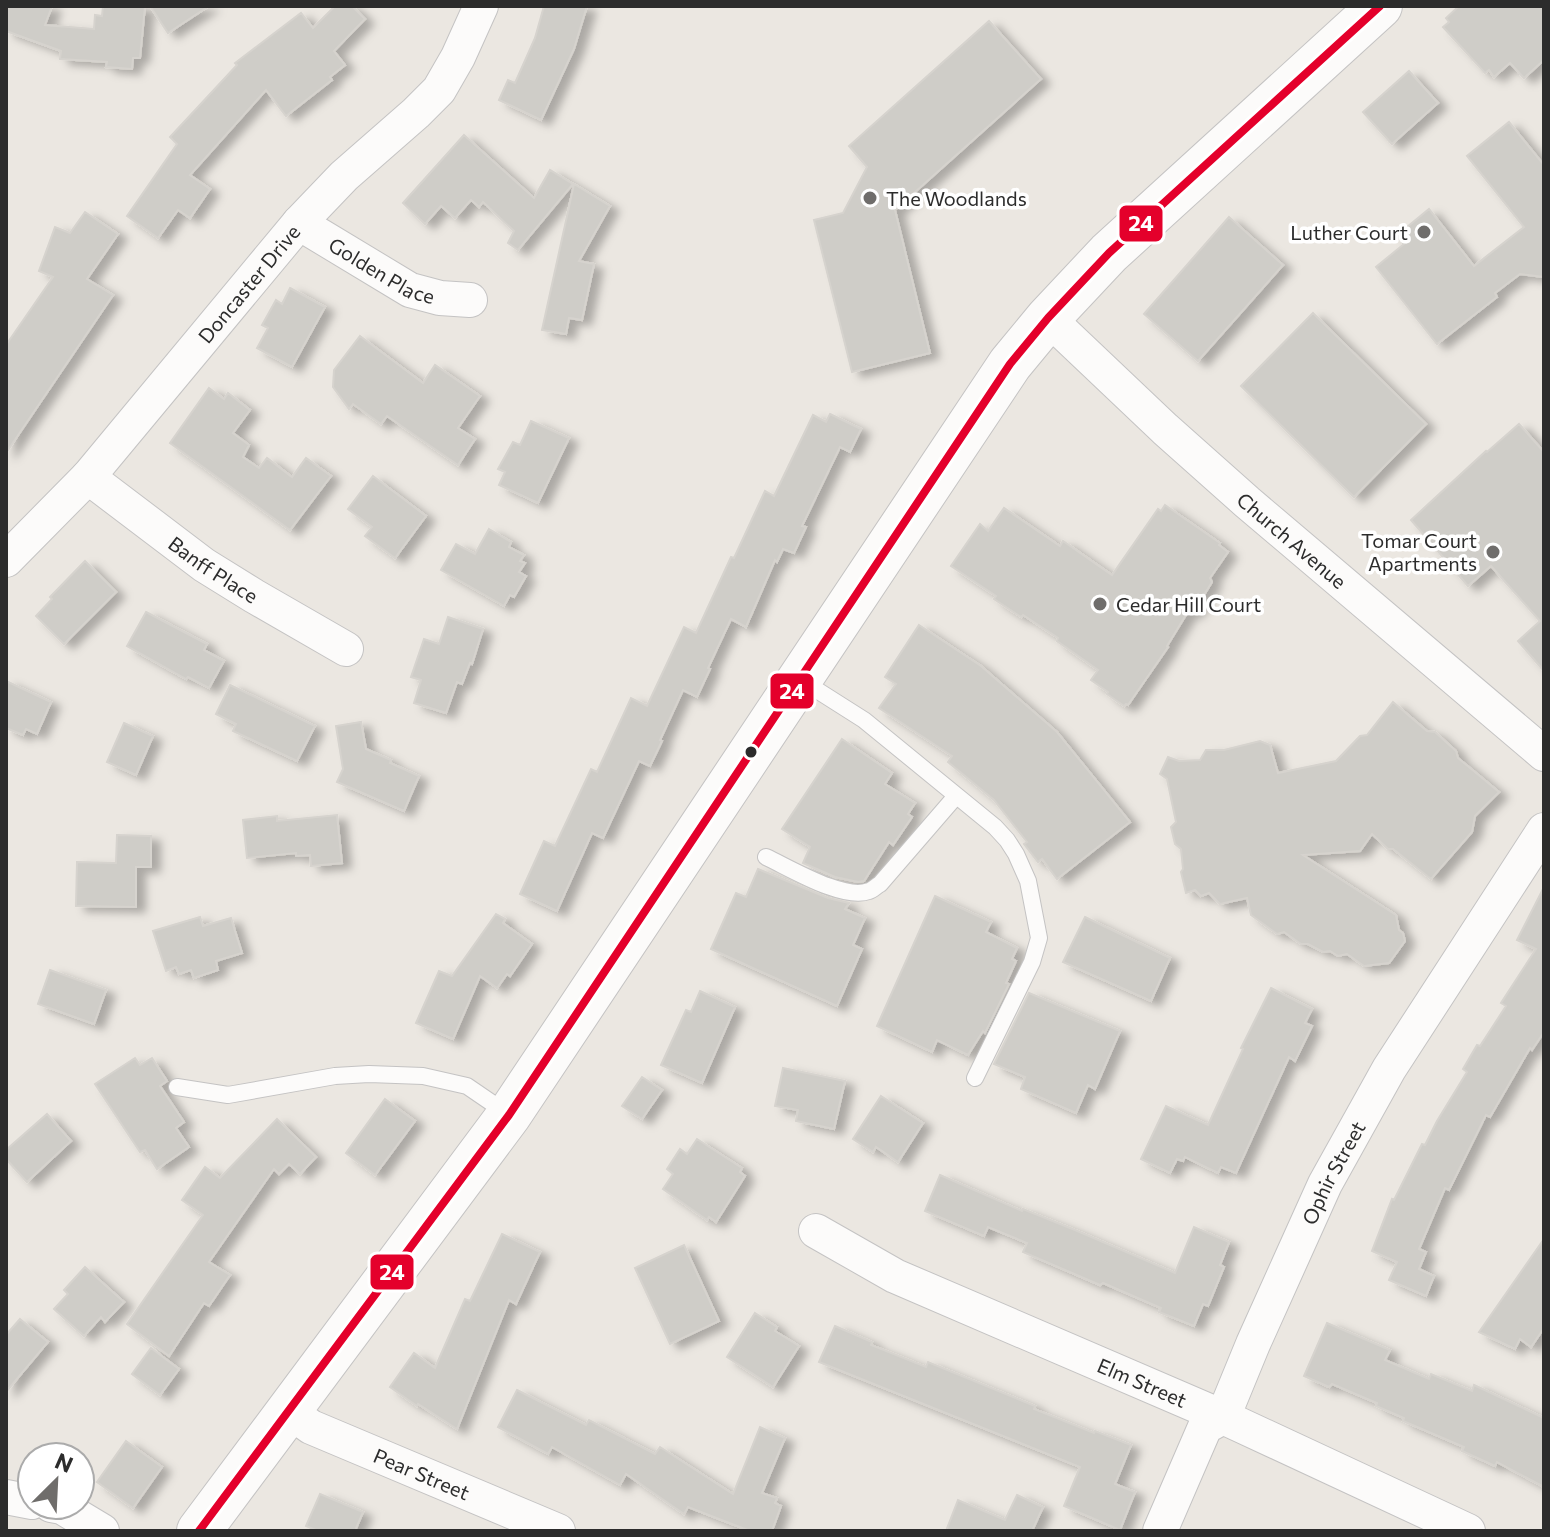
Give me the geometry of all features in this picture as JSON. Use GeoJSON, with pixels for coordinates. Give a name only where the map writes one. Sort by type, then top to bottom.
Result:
{"type":"FeatureCollection","features":[{"type":"Feature","properties":{"kind":"street","name":"Doncaster Drive"},"geometry":{"type":"LineString","coordinates":[[7,557],[88,477],[299,223],[344,176],[439,90],[481,6]]}},
{"type":"Feature","properties":{"kind":"street"},"geometry":{"type":"LineString","coordinates":[[199,1531],[509,1115],[1010,364],[1109,253],[1380,6]]}},
{"type":"Feature","properties":{"kind":"street","name":"Golden Place"},"geometry":{"type":"LineString","coordinates":[[299,223],[410,290],[440,298],[470,300]]}},
{"type":"Feature","properties":{"kind":"street","name":"Church Avenue"},"geometry":{"type":"LineString","coordinates":[[1048,318],[1247,502],[1544,754]]}},
{"type":"Feature","properties":{"kind":"street","name":"Banff Place"},"geometry":{"type":"LineString","coordinates":[[88,477],[204,565],[346,649]]}},
{"type":"Feature","properties":{"kind":"street","name":"Ophir Street"},"geometry":{"type":"LineString","coordinates":[[1160,1531],[1205,1427],[1223,1417],[1339,1158],[1389,1069],[1544,830]]}},
{"type":"Feature","properties":{"kind":"street","name":"Elm Street"},"geometry":{"type":"LineString","coordinates":[[816,1231],[895,1276],[1223,1417],[1468,1531]]}},
{"type":"Feature","properties":{"kind":"street","name":"Pear Street"},"geometry":{"type":"LineString","coordinates":[[290,1412],[311,1427],[558,1531]]}},
{"type":"Feature","properties":{"kind":"lane"},"geometry":{"type":"LineString","coordinates":[[800,679],[864,720],[995,827],[1016,854],[1028,881],[1039,938],[1032,962],[975,1078]]}},
{"type":"Feature","properties":{"kind":"lane"},"geometry":{"type":"LineString","coordinates":[[766,857],[843,891],[868,892],[880,884],[956,796]]}},
{"type":"Feature","properties":{"kind":"lane"},"geometry":{"type":"LineString","coordinates":[[177,1087],[228,1095],[335,1076],[423,1076],[467,1086],[509,1115]]}},
{"type":"Feature","properties":{"kind":"building"},"geometry":{"type":"Polygon","coordinates":[[[6,6],[52,6],[45,25],[94,29],[95,15],[102,16],[103,6],[145,6],[140,58],[133,58],[132,69],[106,67],[107,62],[60,59],[61,51],[6,31],[6,6]]]}},
{"type":"Feature","properties":{"kind":"building"},"geometry":{"type":"Polygon","coordinates":[[[150,6],[209,6],[168,33],[150,6]]]}},
{"type":"Feature","properties":{"kind":"building"},"geometry":{"type":"Polygon","coordinates":[[[335,6],[352,6],[365,19],[334,51],[345,65],[330,77],[332,80],[286,116],[266,90],[190,175],[210,189],[190,218],[178,210],[158,238],[127,216],[177,144],[170,137],[237,65],[235,63],[301,13],[313,28],[335,6]]]}},
{"type":"Feature","properties":{"kind":"building"},"geometry":{"type":"Polygon","coordinates":[[[544,6],[587,6],[574,49],[541,120],[499,100],[508,80],[515,83],[535,38],[544,6]]]}},
{"type":"Feature","properties":{"kind":"building"},"geometry":{"type":"Polygon","coordinates":[[[1459,6],[1544,6],[1544,60],[1524,78],[1510,63],[1494,77],[1489,70],[1485,73],[1443,27],[1449,22],[1446,18],[1459,6]]]}},
{"type":"Feature","properties":{"kind":"building","name":"The Woodlands"},"geometry":{"type":"Polygon","coordinates":[[[989,21],[1041,79],[895,210],[930,353],[852,372],[814,220],[843,213],[867,167],[849,146],[989,21]]]}},
{"type":"Feature","properties":{"kind":"building"},"geometry":{"type":"Polygon","coordinates":[[[1409,71],[1438,103],[1392,144],[1363,112],[1409,71]]]}},
{"type":"Feature","properties":{"kind":"building","name":"Luther Court"},"geometry":{"type":"Polygon","coordinates":[[[1509,122],[1544,165],[1544,277],[1520,274],[1495,293],[1497,297],[1437,344],[1376,267],[1404,244],[1396,236],[1429,209],[1474,266],[1524,227],[1467,156],[1509,122]]]}},
{"type":"Feature","properties":{"kind":"building"},"geometry":{"type":"Polygon","coordinates":[[[464,135],[534,198],[550,170],[573,184],[518,250],[508,243],[514,231],[483,202],[479,207],[471,200],[455,218],[441,206],[425,224],[403,203],[464,135]]]}},
{"type":"Feature","properties":{"kind":"building"},"geometry":{"type":"Polygon","coordinates":[[[574,184],[610,206],[579,261],[594,264],[582,320],[569,318],[566,334],[542,330],[574,184]]]}},
{"type":"Feature","properties":{"kind":"building"},"geometry":{"type":"Polygon","coordinates":[[[85,212],[118,234],[87,279],[113,295],[6,453],[6,345],[53,277],[39,271],[55,227],[70,233],[85,212]]]}},
{"type":"Feature","properties":{"kind":"building"},"geometry":{"type":"Polygon","coordinates":[[[1229,217],[1283,265],[1198,361],[1144,314],[1229,217]]]}},
{"type":"Feature","properties":{"kind":"building"},"geometry":{"type":"Polygon","coordinates":[[[290,288],[325,307],[292,367],[257,348],[268,328],[262,325],[276,300],[282,304],[290,288]]]}},
{"type":"Feature","properties":{"kind":"building"},"geometry":{"type":"Polygon","coordinates":[[[1313,313],[1426,424],[1354,497],[1241,386],[1313,313]]]}},
{"type":"Feature","properties":{"kind":"building"},"geometry":{"type":"Polygon","coordinates":[[[360,336],[423,383],[435,365],[480,396],[458,428],[475,439],[458,465],[387,416],[381,424],[353,404],[349,409],[333,387],[334,370],[360,336]]]}},
{"type":"Feature","properties":{"kind":"building"},"geometry":{"type":"Polygon","coordinates":[[[209,388],[224,399],[228,393],[250,410],[233,433],[249,445],[243,457],[259,468],[267,458],[292,477],[306,458],[331,476],[290,530],[170,443],[209,388]]]}},
{"type":"Feature","properties":{"kind":"building"},"geometry":{"type":"Polygon","coordinates":[[[830,414],[861,429],[850,452],[840,447],[802,526],[806,527],[794,553],[783,549],[777,562],[775,560],[746,627],[731,619],[697,697],[683,690],[650,766],[639,761],[603,838],[592,833],[557,911],[520,894],[544,841],[555,846],[591,769],[597,772],[631,698],[647,706],[684,627],[696,633],[765,491],[774,496],[813,415],[826,422],[830,414]]]}},
{"type":"Feature","properties":{"kind":"building"},"geometry":{"type":"Polygon","coordinates":[[[531,421],[569,438],[538,503],[499,485],[505,472],[498,469],[513,442],[520,445],[531,421]]]}},
{"type":"Feature","properties":{"kind":"building","name":"Tomar Court Apartments"},"geometry":{"type":"Polygon","coordinates":[[[1519,424],[1544,452],[1544,671],[1518,641],[1540,621],[1491,566],[1468,586],[1411,520],[1519,424]]]}},
{"type":"Feature","properties":{"kind":"building"},"geometry":{"type":"Polygon","coordinates":[[[373,476],[426,516],[395,558],[365,536],[372,527],[348,509],[373,476]]]}},
{"type":"Feature","properties":{"kind":"building","name":"Cedar Hill Court"},"geometry":{"type":"Polygon","coordinates":[[[1165,505],[1220,543],[1228,552],[1210,578],[1212,582],[1193,613],[1189,610],[1128,705],[1124,706],[1091,680],[1098,670],[1057,641],[1058,638],[994,599],[996,596],[951,566],[980,524],[988,531],[1004,508],[1060,546],[1063,541],[1112,575],[1158,509],[1161,511],[1165,505]]]}},
{"type":"Feature","properties":{"kind":"building"},"geometry":{"type":"Polygon","coordinates":[[[489,529],[511,542],[509,547],[524,555],[520,561],[525,563],[519,572],[526,576],[514,597],[510,595],[504,606],[441,570],[456,544],[475,554],[489,529]]]}},
{"type":"Feature","properties":{"kind":"building"},"geometry":{"type":"Polygon","coordinates":[[[85,561],[116,592],[64,644],[36,616],[85,561]]]}},
{"type":"Feature","properties":{"kind":"building"},"geometry":{"type":"Polygon","coordinates":[[[146,612],[207,644],[204,650],[224,661],[209,688],[188,677],[186,679],[127,646],[146,612]]]}},
{"type":"Feature","properties":{"kind":"building"},"geometry":{"type":"Polygon","coordinates":[[[448,617],[483,629],[472,664],[462,684],[457,682],[446,713],[414,703],[421,680],[411,677],[424,639],[439,644],[448,617]]]}},
{"type":"Feature","properties":{"kind":"building"},"geometry":{"type":"Polygon","coordinates":[[[919,625],[981,666],[1057,732],[1130,822],[1057,879],[1042,859],[1038,862],[1024,844],[1027,842],[994,800],[948,762],[952,756],[879,708],[896,684],[885,677],[919,625]]]}},
{"type":"Feature","properties":{"kind":"building"},"geometry":{"type":"Polygon","coordinates":[[[6,681],[51,702],[37,734],[26,729],[23,735],[6,728],[6,681]]]}},
{"type":"Feature","properties":{"kind":"building"},"geometry":{"type":"Polygon","coordinates":[[[230,685],[315,726],[297,761],[233,731],[236,724],[216,714],[230,685]]]}},
{"type":"Feature","properties":{"kind":"building"},"geometry":{"type":"Polygon","coordinates":[[[1393,702],[1427,731],[1435,732],[1456,751],[1458,758],[1499,792],[1475,816],[1472,832],[1431,879],[1372,834],[1360,851],[1303,855],[1396,915],[1405,941],[1389,963],[1364,966],[1347,954],[1338,956],[1330,951],[1323,952],[1301,944],[1284,932],[1277,934],[1251,915],[1247,898],[1220,904],[1209,893],[1201,896],[1195,890],[1186,893],[1181,872],[1181,849],[1175,844],[1171,827],[1176,822],[1167,779],[1160,774],[1168,757],[1179,761],[1200,760],[1206,750],[1224,750],[1260,741],[1270,745],[1278,773],[1336,761],[1360,736],[1367,735],[1393,702]]]}},
{"type":"Feature","properties":{"kind":"building"},"geometry":{"type":"Polygon","coordinates":[[[361,722],[366,749],[419,776],[404,811],[337,782],[343,769],[336,726],[361,722]]]}},
{"type":"Feature","properties":{"kind":"building"},"geometry":{"type":"Polygon","coordinates":[[[124,723],[153,736],[136,775],[107,762],[124,723]]]}},
{"type":"Feature","properties":{"kind":"building"},"geometry":{"type":"Polygon","coordinates":[[[842,739],[892,773],[885,784],[915,803],[908,814],[912,817],[893,845],[889,842],[864,881],[858,882],[835,877],[803,863],[810,847],[782,829],[842,739]]]}},
{"type":"Feature","properties":{"kind":"building"},"geometry":{"type":"Polygon","coordinates":[[[337,815],[342,863],[311,866],[310,855],[296,856],[296,853],[247,858],[243,820],[277,816],[277,821],[337,815]]]}},
{"type":"Feature","properties":{"kind":"building"},"geometry":{"type":"Polygon","coordinates":[[[117,835],[151,836],[151,867],[136,867],[136,907],[76,906],[77,862],[116,863],[117,835]]]}},
{"type":"Feature","properties":{"kind":"building"},"geometry":{"type":"Polygon","coordinates":[[[758,869],[828,898],[849,903],[845,909],[865,918],[853,945],[862,949],[837,1006],[711,949],[736,893],[746,897],[758,869]]]}},
{"type":"Feature","properties":{"kind":"building"},"geometry":{"type":"Polygon","coordinates":[[[1544,887],[1544,1032],[1532,1050],[1530,1048],[1490,1117],[1486,1115],[1449,1190],[1445,1188],[1419,1249],[1426,1252],[1419,1269],[1434,1276],[1426,1296],[1389,1280],[1397,1262],[1372,1251],[1392,1199],[1467,1072],[1463,1069],[1477,1045],[1480,1046],[1506,1006],[1501,1003],[1536,949],[1517,940],[1544,887]]]}},
{"type":"Feature","properties":{"kind":"building"},"geometry":{"type":"Polygon","coordinates":[[[935,896],[991,922],[986,932],[1017,948],[1012,959],[1016,961],[1006,983],[1009,984],[985,1033],[983,1031],[968,1055],[937,1040],[932,1052],[877,1026],[935,896]]]}},
{"type":"Feature","properties":{"kind":"building"},"geometry":{"type":"Polygon","coordinates":[[[496,914],[505,919],[503,923],[532,944],[510,976],[507,974],[497,988],[480,976],[453,1039],[416,1023],[439,971],[452,976],[496,914]]]}},
{"type":"Feature","properties":{"kind":"building"},"geometry":{"type":"Polygon","coordinates":[[[200,917],[203,926],[231,918],[242,953],[216,961],[218,970],[194,978],[191,970],[179,974],[176,967],[166,971],[153,931],[200,917]]]}},
{"type":"Feature","properties":{"kind":"building"},"geometry":{"type":"Polygon","coordinates":[[[1085,917],[1170,958],[1151,1001],[1063,962],[1085,917]]]}},
{"type":"Feature","properties":{"kind":"building"},"geometry":{"type":"Polygon","coordinates":[[[50,970],[106,990],[94,1024],[38,1004],[50,970]]]}},
{"type":"Feature","properties":{"kind":"building"},"geometry":{"type":"Polygon","coordinates":[[[1271,988],[1312,1009],[1305,1023],[1312,1026],[1295,1061],[1289,1057],[1236,1173],[1221,1167],[1218,1173],[1185,1157],[1183,1161],[1177,1159],[1170,1173],[1141,1159],[1166,1106],[1208,1125],[1271,988]]]}},
{"type":"Feature","properties":{"kind":"building"},"geometry":{"type":"Polygon","coordinates":[[[700,991],[735,1007],[702,1083],[661,1065],[686,1010],[691,1012],[700,991]]]}},
{"type":"Feature","properties":{"kind":"building"},"geometry":{"type":"Polygon","coordinates":[[[1029,993],[1120,1031],[1095,1089],[1088,1085],[1076,1113],[1021,1089],[1025,1077],[994,1064],[1029,993]]]}},
{"type":"Feature","properties":{"kind":"building"},"geometry":{"type":"Polygon","coordinates":[[[135,1058],[140,1065],[152,1058],[167,1081],[160,1086],[184,1122],[176,1128],[189,1147],[157,1169],[145,1150],[140,1152],[95,1084],[135,1058]]]}},
{"type":"Feature","properties":{"kind":"building"},"geometry":{"type":"Polygon","coordinates":[[[783,1068],[845,1081],[834,1129],[796,1121],[798,1110],[775,1106],[783,1068]]]}},
{"type":"Feature","properties":{"kind":"building"},"geometry":{"type":"Polygon","coordinates":[[[642,1077],[662,1090],[642,1119],[622,1106],[642,1077]]]}},
{"type":"Feature","properties":{"kind":"building"},"geometry":{"type":"Polygon","coordinates":[[[881,1096],[923,1123],[898,1162],[876,1147],[873,1152],[853,1139],[881,1096]]]}},
{"type":"Feature","properties":{"kind":"building"},"geometry":{"type":"Polygon","coordinates":[[[385,1099],[415,1121],[375,1175],[346,1153],[385,1099]]]}},
{"type":"Feature","properties":{"kind":"building"},"geometry":{"type":"Polygon","coordinates":[[[47,1114],[71,1141],[27,1182],[6,1159],[6,1150],[47,1114]]]}},
{"type":"Feature","properties":{"kind":"building"},"geometry":{"type":"Polygon","coordinates":[[[277,1119],[316,1157],[300,1174],[289,1164],[279,1174],[274,1169],[209,1262],[230,1275],[209,1306],[204,1303],[169,1356],[127,1324],[203,1215],[182,1200],[205,1167],[220,1178],[277,1119]]]}},
{"type":"Feature","properties":{"kind":"building"},"geometry":{"type":"Polygon","coordinates":[[[697,1139],[742,1168],[740,1172],[745,1176],[716,1222],[709,1217],[707,1220],[663,1189],[673,1174],[667,1169],[680,1149],[687,1154],[697,1139]]]}},
{"type":"Feature","properties":{"kind":"building"},"geometry":{"type":"Polygon","coordinates":[[[940,1175],[1175,1273],[1194,1227],[1229,1242],[1220,1265],[1224,1267],[1208,1306],[1203,1304],[1194,1326],[1159,1312],[1161,1308],[1023,1252],[1027,1243],[988,1227],[984,1236],[925,1211],[940,1175]]]}},
{"type":"Feature","properties":{"kind":"building"},"geometry":{"type":"Polygon","coordinates":[[[502,1234],[540,1252],[516,1304],[509,1300],[457,1429],[390,1387],[414,1353],[435,1368],[465,1299],[470,1301],[502,1234]]]}},
{"type":"Feature","properties":{"kind":"building"},"geometry":{"type":"Polygon","coordinates":[[[1544,1239],[1544,1328],[1531,1347],[1520,1339],[1515,1349],[1479,1332],[1544,1239]]]}},
{"type":"Feature","properties":{"kind":"building"},"geometry":{"type":"Polygon","coordinates":[[[684,1245],[719,1321],[670,1344],[635,1268],[684,1245]]]}},
{"type":"Feature","properties":{"kind":"building"},"geometry":{"type":"Polygon","coordinates":[[[85,1267],[124,1302],[105,1322],[101,1317],[84,1336],[54,1309],[68,1294],[64,1290],[85,1267]]]}},
{"type":"Feature","properties":{"kind":"building"},"geometry":{"type":"Polygon","coordinates":[[[755,1313],[777,1327],[775,1331],[799,1346],[773,1387],[727,1357],[755,1313]]]}},
{"type":"Feature","properties":{"kind":"building"},"geometry":{"type":"Polygon","coordinates":[[[20,1319],[48,1342],[6,1392],[6,1335],[20,1319]]]}},
{"type":"Feature","properties":{"kind":"building"},"geometry":{"type":"Polygon","coordinates":[[[1327,1323],[1390,1350],[1385,1360],[1429,1379],[1431,1374],[1472,1391],[1474,1385],[1544,1418],[1544,1487],[1497,1462],[1495,1466],[1462,1451],[1464,1447],[1403,1421],[1404,1418],[1376,1406],[1377,1403],[1304,1376],[1327,1323]]]}},
{"type":"Feature","properties":{"kind":"building"},"geometry":{"type":"Polygon","coordinates":[[[835,1326],[872,1342],[871,1345],[926,1367],[928,1362],[1035,1406],[1034,1409],[1131,1445],[1115,1484],[1135,1492],[1120,1530],[1064,1506],[1080,1467],[819,1362],[835,1326]]]}},
{"type":"Feature","properties":{"kind":"building"},"geometry":{"type":"Polygon","coordinates":[[[151,1348],[179,1369],[160,1395],[132,1374],[151,1348]]]}},
{"type":"Feature","properties":{"kind":"building"},"geometry":{"type":"Polygon","coordinates":[[[517,1390],[586,1425],[589,1420],[655,1454],[660,1447],[733,1494],[760,1427],[785,1438],[762,1493],[777,1498],[775,1503],[781,1506],[772,1531],[750,1531],[688,1507],[684,1514],[626,1474],[620,1485],[552,1447],[548,1454],[498,1427],[517,1390]]]}},
{"type":"Feature","properties":{"kind":"building"},"geometry":{"type":"Polygon","coordinates":[[[126,1441],[162,1467],[133,1508],[97,1482],[126,1441]]]}},
{"type":"Feature","properties":{"kind":"building"},"geometry":{"type":"Polygon","coordinates":[[[320,1494],[363,1512],[355,1531],[318,1531],[306,1526],[320,1494]]]}},
{"type":"Feature","properties":{"kind":"building"},"geometry":{"type":"Polygon","coordinates":[[[1017,1495],[1043,1507],[1032,1531],[946,1531],[958,1500],[1005,1520],[1017,1495]]]}},
{"type":"Feature","properties":{"kind":"transit line","name":"24"},"geometry":{"type":"LineString","coordinates":[[199,1531],[509,1115],[1010,364],[1109,253],[1380,6]]}},
{"type":"Feature","properties":{"kind":"place","name":"The Woodlands"},"geometry":{"type":"Point","coordinates":[870,198]}},
{"type":"Feature","properties":{"kind":"place","name":"Luther Court"},"geometry":{"type":"Point","coordinates":[1424,232]}},
{"type":"Feature","properties":{"kind":"place","name":"Tomar Court Apartments"},"geometry":{"type":"Point","coordinates":[1493,552]}},
{"type":"Feature","properties":{"kind":"place","name":"Cedar Hill Court"},"geometry":{"type":"Point","coordinates":[1100,604]}}]}
